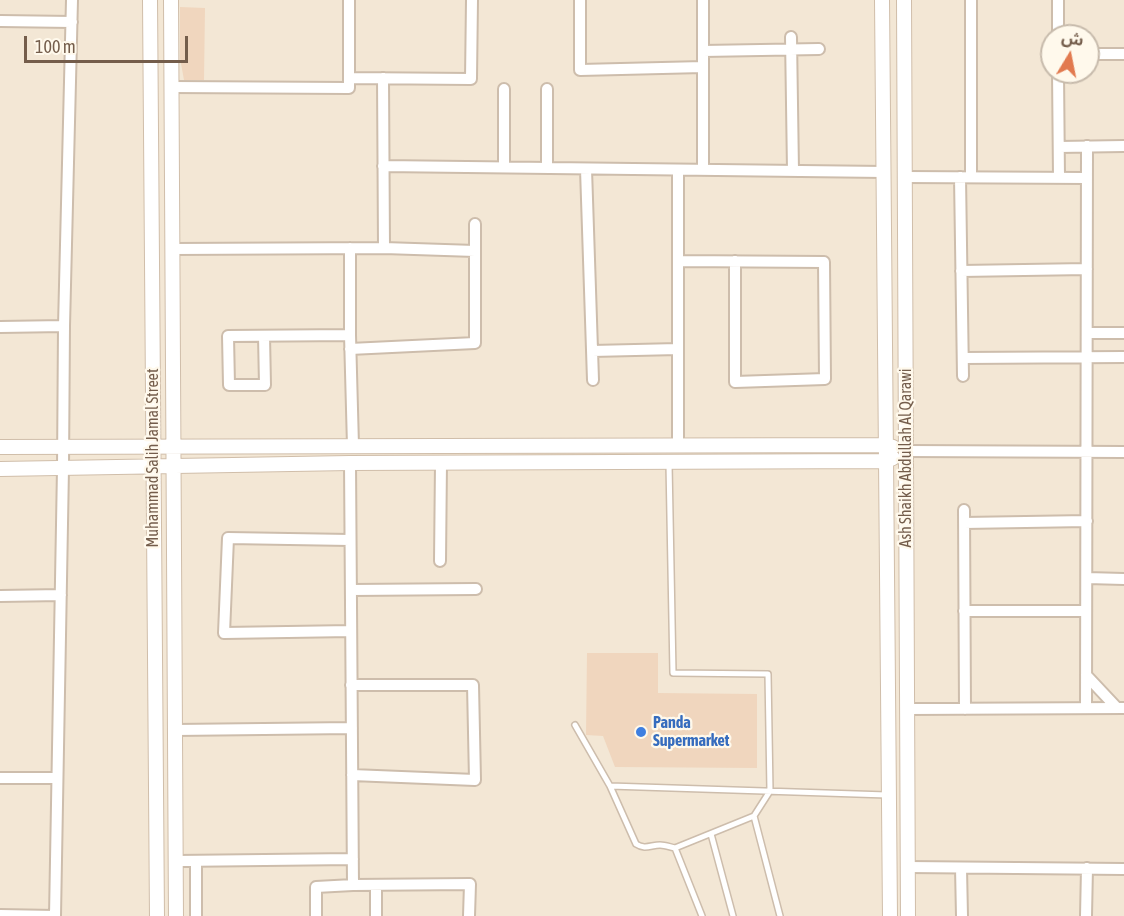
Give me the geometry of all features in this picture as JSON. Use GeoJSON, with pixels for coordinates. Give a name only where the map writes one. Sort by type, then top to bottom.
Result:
{"type":"FeatureCollection","features":[{"type":"Feature","properties":{"kind":"street"},"geometry":{"type":"LineString","coordinates":[[0,915],[55,916],[64,326],[72,0]]}},
{"type":"Feature","properties":{"kind":"street","name":"Muhammad Salih Jamal Street"},"geometry":{"type":"LineString","coordinates":[[150,0],[157,916]]}},
{"type":"Feature","properties":{"kind":"street","name":"Muhammad Salih Jamal Street"},"geometry":{"type":"LineString","coordinates":[[171,0],[176,916]]}},
{"type":"Feature","properties":{"kind":"street"},"geometry":{"type":"LineString","coordinates":[[171,87],[349,88],[349,0]]}},
{"type":"Feature","properties":{"kind":"street"},"geometry":{"type":"LineString","coordinates":[[349,78],[471,79],[472,0]]}},
{"type":"Feature","properties":{"kind":"street"},"geometry":{"type":"LineString","coordinates":[[580,0],[580,70],[703,68]]}},
{"type":"Feature","properties":{"kind":"street"},"geometry":{"type":"LineString","coordinates":[[703,0],[704,170]]}},
{"type":"Feature","properties":{"kind":"street"},"geometry":{"type":"LineString","coordinates":[[882,0],[890,916]]}},
{"type":"Feature","properties":{"kind":"street","name":"Ash Shaikh Abdullah Al Qarawi"},"geometry":{"type":"LineString","coordinates":[[904,0],[908,916]]}},
{"type":"Feature","properties":{"kind":"street"},"geometry":{"type":"LineString","coordinates":[[963,376],[961,271],[971,0]]}},
{"type":"Feature","properties":{"kind":"street"},"geometry":{"type":"LineString","coordinates":[[1058,0],[1058,24]]}},
{"type":"Feature","properties":{"kind":"street"},"geometry":{"type":"LineString","coordinates":[[0,21],[72,22]]}},
{"type":"Feature","properties":{"kind":"street"},"geometry":{"type":"LineString","coordinates":[[791,38],[793,171]]}},
{"type":"Feature","properties":{"kind":"street"},"geometry":{"type":"LineString","coordinates":[[703,51],[819,49]]}},
{"type":"Feature","properties":{"kind":"street"},"geometry":{"type":"LineString","coordinates":[[1100,54],[1124,54]]}},
{"type":"Feature","properties":{"kind":"street"},"geometry":{"type":"LineString","coordinates":[[383,78],[384,248]]}},
{"type":"Feature","properties":{"kind":"street"},"geometry":{"type":"LineString","coordinates":[[1059,84],[1059,178]]}},
{"type":"Feature","properties":{"kind":"street"},"geometry":{"type":"LineString","coordinates":[[504,89],[504,167]]}},
{"type":"Feature","properties":{"kind":"street"},"geometry":{"type":"LineString","coordinates":[[547,89],[547,168]]}},
{"type":"Feature","properties":{"kind":"street"},"geometry":{"type":"LineString","coordinates":[[1086,708],[1087,146]]}},
{"type":"Feature","properties":{"kind":"street"},"geometry":{"type":"LineString","coordinates":[[1059,147],[1124,146]]}},
{"type":"Feature","properties":{"kind":"street"},"geometry":{"type":"LineString","coordinates":[[383,166],[884,172]]}},
{"type":"Feature","properties":{"kind":"street"},"geometry":{"type":"LineString","coordinates":[[586,168],[593,380]]}},
{"type":"Feature","properties":{"kind":"street"},"geometry":{"type":"LineString","coordinates":[[678,170],[678,445]]}},
{"type":"Feature","properties":{"kind":"street"},"geometry":{"type":"LineString","coordinates":[[905,177],[1087,178]]}},
{"type":"Feature","properties":{"kind":"street"},"geometry":{"type":"LineString","coordinates":[[350,349],[475,343],[475,224]]}},
{"type":"Feature","properties":{"kind":"street"},"geometry":{"type":"LineString","coordinates":[[350,248],[353,446]]}},
{"type":"Feature","properties":{"kind":"street"},"geometry":{"type":"LineString","coordinates":[[172,249],[384,248],[475,251]]}},
{"type":"Feature","properties":{"kind":"street"},"geometry":{"type":"LineString","coordinates":[[678,261],[735,261],[824,262],[825,379],[735,382],[735,261]]}},
{"type":"Feature","properties":{"kind":"street"},"geometry":{"type":"LineString","coordinates":[[961,271],[1087,269]]}},
{"type":"Feature","properties":{"kind":"street"},"geometry":{"type":"LineString","coordinates":[[0,327],[64,326]]}},
{"type":"Feature","properties":{"kind":"street"},"geometry":{"type":"LineString","coordinates":[[1087,333],[1124,333]]}},
{"type":"Feature","properties":{"kind":"street"},"geometry":{"type":"LineString","coordinates":[[264,336],[265,385],[229,385],[228,336],[350,335]]}},
{"type":"Feature","properties":{"kind":"street"},"geometry":{"type":"LineString","coordinates":[[592,351],[678,349]]}},
{"type":"Feature","properties":{"kind":"street"},"geometry":{"type":"LineString","coordinates":[[963,358],[1124,357]]}},
{"type":"Feature","properties":{"kind":"street"},"geometry":{"type":"LineString","coordinates":[[0,447],[886,445],[906,452],[1124,452]]}},
{"type":"Feature","properties":{"kind":"street"},"geometry":{"type":"LineString","coordinates":[[0,469],[350,463],[886,461],[906,452]]}},
{"type":"Feature","properties":{"kind":"street"},"geometry":{"type":"LineString","coordinates":[[350,463],[353,885]]}},
{"type":"Feature","properties":{"kind":"street"},"geometry":{"type":"LineString","coordinates":[[440,561],[441,463]]}},
{"type":"Feature","properties":{"kind":"street"},"geometry":{"type":"LineString","coordinates":[[964,510],[965,709]]}},
{"type":"Feature","properties":{"kind":"street"},"geometry":{"type":"LineString","coordinates":[[964,523],[1087,520]]}},
{"type":"Feature","properties":{"kind":"street"},"geometry":{"type":"LineString","coordinates":[[350,540],[228,538],[224,633],[351,630]]}},
{"type":"Feature","properties":{"kind":"street"},"geometry":{"type":"LineString","coordinates":[[1087,578],[1124,579]]}},
{"type":"Feature","properties":{"kind":"street"},"geometry":{"type":"LineString","coordinates":[[351,590],[476,589]]}},
{"type":"Feature","properties":{"kind":"street"},"geometry":{"type":"LineString","coordinates":[[0,596],[61,595]]}},
{"type":"Feature","properties":{"kind":"street"},"geometry":{"type":"LineString","coordinates":[[964,610],[1086,610]]}},
{"type":"Feature","properties":{"kind":"street"},"geometry":{"type":"LineString","coordinates":[[1086,675],[1120,708]]}},
{"type":"Feature","properties":{"kind":"street"},"geometry":{"type":"LineString","coordinates":[[351,686],[474,685],[475,780],[352,775]]}},
{"type":"Feature","properties":{"kind":"street"},"geometry":{"type":"LineString","coordinates":[[908,709],[1120,708]]}},
{"type":"Feature","properties":{"kind":"street"},"geometry":{"type":"LineString","coordinates":[[175,729],[352,728]]}},
{"type":"Feature","properties":{"kind":"street"},"geometry":{"type":"LineString","coordinates":[[0,778],[57,778]]}},
{"type":"Feature","properties":{"kind":"street"},"geometry":{"type":"LineString","coordinates":[[176,861],[353,859]]}},
{"type":"Feature","properties":{"kind":"street"},"geometry":{"type":"LineString","coordinates":[[196,861],[196,916]]}},
{"type":"Feature","properties":{"kind":"street"},"geometry":{"type":"LineString","coordinates":[[908,867],[1124,868]]}},
{"type":"Feature","properties":{"kind":"street"},"geometry":{"type":"LineString","coordinates":[[961,868],[962,916]]}},
{"type":"Feature","properties":{"kind":"street"},"geometry":{"type":"LineString","coordinates":[[1086,916],[1087,868]]}},
{"type":"Feature","properties":{"kind":"street"},"geometry":{"type":"LineString","coordinates":[[316,916],[316,887],[470,884],[469,916]]}},
{"type":"Feature","properties":{"kind":"street"},"geometry":{"type":"LineString","coordinates":[[376,885],[376,916]]}},
{"type":"Feature","properties":{"kind":"lane"},"geometry":{"type":"LineString","coordinates":[[575,724],[610,786],[636,844],[640,847],[665,845],[675,848],[754,816],[770,791],[768,674],[674,673],[669,462]]}},
{"type":"Feature","properties":{"kind":"lane"},"geometry":{"type":"LineString","coordinates":[[610,786],[889,795]]}},
{"type":"Feature","properties":{"kind":"lane"},"geometry":{"type":"LineString","coordinates":[[754,816],[780,916]]}},
{"type":"Feature","properties":{"kind":"lane"},"geometry":{"type":"LineString","coordinates":[[711,834],[733,916]]}},
{"type":"Feature","properties":{"kind":"lane"},"geometry":{"type":"LineString","coordinates":[[675,848],[702,916]]}},
{"type":"Feature","properties":{"kind":"shaded area"},"geometry":{"type":"Polygon","coordinates":[[[0,0],[1124,0],[1124,916],[0,916],[0,0]]]}},
{"type":"Feature","properties":{"kind":"building"},"geometry":{"type":"Polygon","coordinates":[[[180,7],[205,8],[204,80],[184,80],[180,58],[180,7]]]}},
{"type":"Feature","properties":{"kind":"building"},"geometry":{"type":"Polygon","coordinates":[[[587,653],[658,653],[658,693],[757,694],[757,768],[615,767],[603,736],[586,735],[587,653]]]}},
{"type":"Feature","properties":{"kind":"place","name":"Panda Supermarket"},"geometry":{"type":"Point","coordinates":[641,732]}}]}
